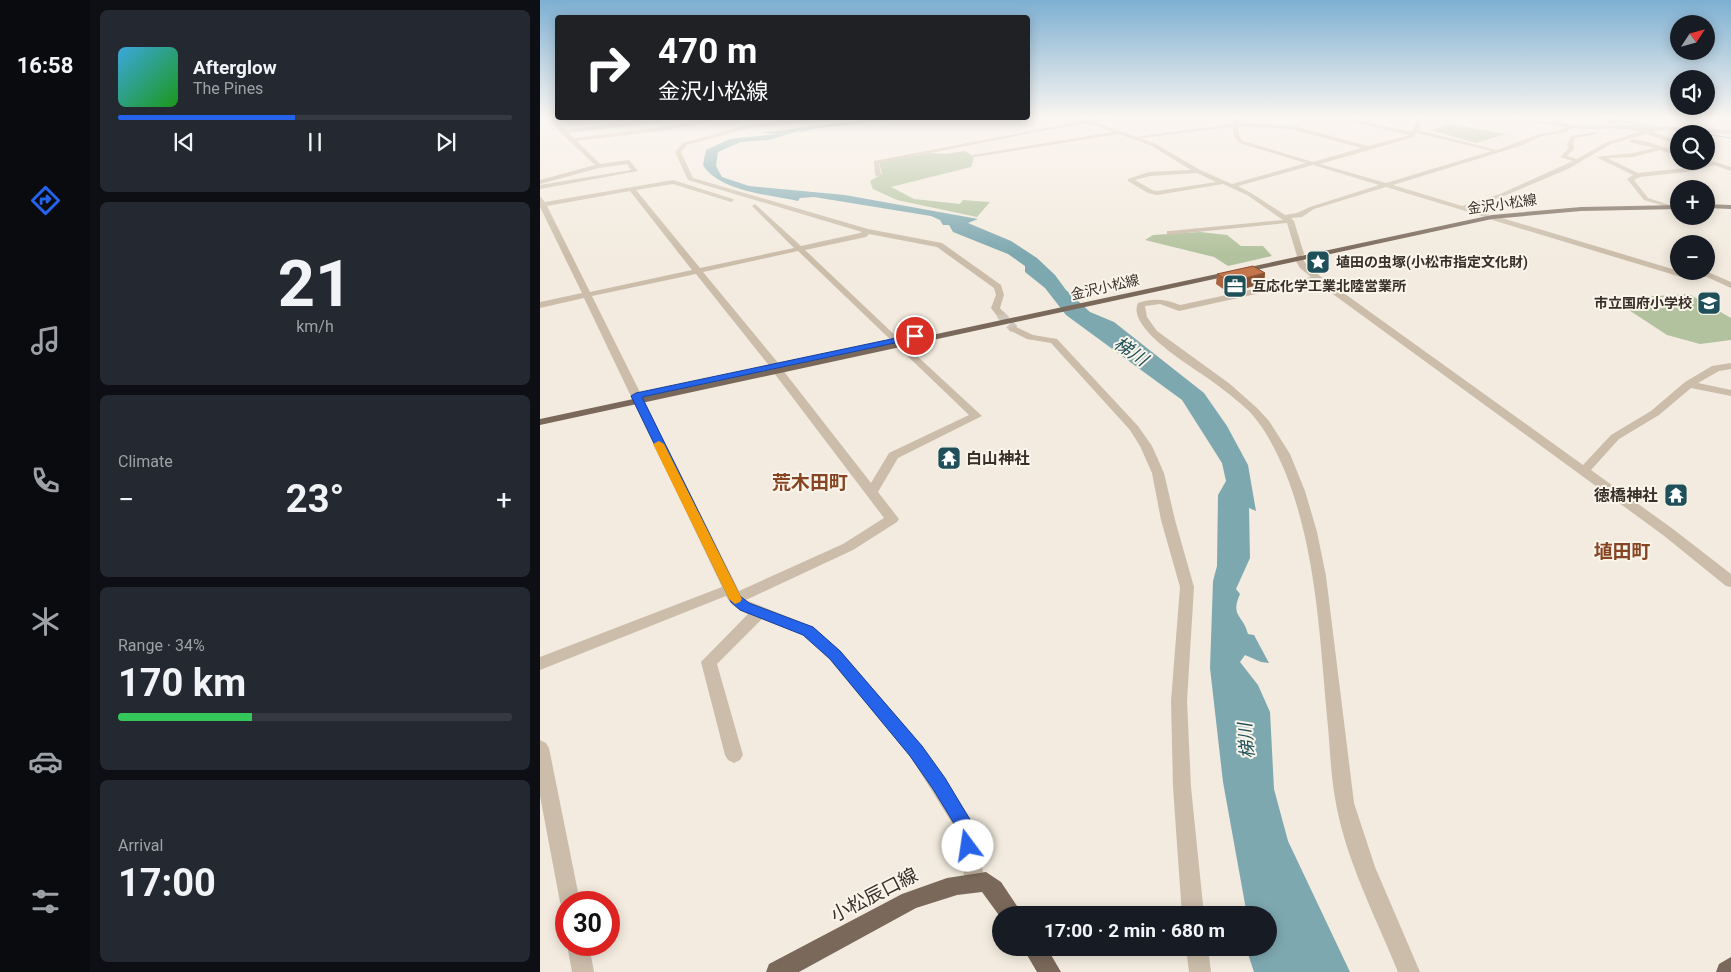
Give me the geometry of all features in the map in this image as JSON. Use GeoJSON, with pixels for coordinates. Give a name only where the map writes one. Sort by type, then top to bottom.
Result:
{"type":"FeatureCollection","features":[{"type":"Feature","properties":{"kind":"main road","name":"金沢小松線"},"geometry":{"type":"LineString","coordinates":[[540,422],[637,398],[993,322],[1019,320],[1121,295],[1488,216],[1587,205],[1668,205]]}},
{"type":"Feature","properties":{"kind":"main road","name":"金沢小松線"},"geometry":{"type":"LineString","coordinates":[[1488,216],[1582,209],[1670,206]]}},
{"type":"Feature","properties":{"kind":"main road"},"geometry":{"type":"LineString","coordinates":[[1715,207],[1731,208]]}},
{"type":"Feature","properties":{"kind":"main road","name":"金沢小松線"},"geometry":{"type":"LineString","coordinates":[[540,415],[637,398]]}},
{"type":"Feature","properties":{"kind":"main road"},"geometry":{"type":"LineString","coordinates":[[975,882],[986,882],[994,889],[1006,906]]}},
{"type":"Feature","properties":{"kind":"main road","name":"小松辰口線"},"geometry":{"type":"LineString","coordinates":[[777,972],[909,901],[930,892],[975,882]]}},
{"type":"Feature","properties":{"kind":"main road"},"geometry":{"type":"LineString","coordinates":[[1039,956],[1050,972]]}},
{"type":"Feature","properties":{"kind":"main road"},"geometry":{"type":"LineString","coordinates":[[1727,972],[1731,968]]}},
{"type":"Feature","properties":{"kind":"street"},"geometry":{"type":"LineString","coordinates":[[540,182],[599,166],[619,163]]}},
{"type":"Feature","properties":{"kind":"street"},"geometry":{"type":"LineString","coordinates":[[540,187],[635,171],[630,163]]}},
{"type":"Feature","properties":{"kind":"street"},"geometry":{"type":"LineString","coordinates":[[683,163],[690,179],[865,233]]}},
{"type":"Feature","properties":{"kind":"street"},"geometry":{"type":"LineString","coordinates":[[876,163],[878,175]]}},
{"type":"Feature","properties":{"kind":"street"},"geometry":{"type":"LineString","coordinates":[[1185,163],[1198,171],[1226,182],[1287,219],[1299,256],[1317,278],[1584,470],[1668,532],[1731,582]]}},
{"type":"Feature","properties":{"kind":"street"},"geometry":{"type":"LineString","coordinates":[[1170,233],[1287,219],[1312,208],[1454,163]]}},
{"type":"Feature","properties":{"kind":"street"},"geometry":{"type":"LineString","coordinates":[[1462,208],[1502,195],[1574,163]]}},
{"type":"Feature","properties":{"kind":"street"},"geometry":{"type":"LineString","coordinates":[[1612,163],[1637,176]]}},
{"type":"Feature","properties":{"kind":"street"},"geometry":{"type":"LineString","coordinates":[[1716,163],[1731,169]]}},
{"type":"Feature","properties":{"kind":"street"},"geometry":{"type":"LineString","coordinates":[[1232,186],[1313,164],[1684,275],[1714,275],[1731,284]]}},
{"type":"Feature","properties":{"kind":"street"},"geometry":{"type":"LineString","coordinates":[[1668,205],[1646,199],[1630,179],[1637,176],[1684,170]]}},
{"type":"Feature","properties":{"kind":"street"},"geometry":{"type":"LineString","coordinates":[[1198,171],[1150,174],[1130,180],[1150,192],[1157,193],[1226,182]]}},
{"type":"Feature","properties":{"kind":"street"},"geometry":{"type":"LineString","coordinates":[[541,201],[670,176],[673,182]]}},
{"type":"Feature","properties":{"kind":"street"},"geometry":{"type":"LineString","coordinates":[[541,201],[673,182],[710,195],[793,213],[865,233],[938,245],[998,287],[1000,295],[995,308],[1000,314]]}},
{"type":"Feature","properties":{"kind":"street"},"geometry":{"type":"LineString","coordinates":[[540,664],[733,594],[848,547],[892,519],[699,270],[631,189]]}},
{"type":"Feature","properties":{"kind":"street"},"geometry":{"type":"LineString","coordinates":[[541,201],[733,594],[745,607],[808,631],[835,655],[916,751],[966,828],[975,882]]}},
{"type":"Feature","properties":{"kind":"street"},"geometry":{"type":"LineString","coordinates":[[755,206],[976,416],[893,456],[872,491]]}},
{"type":"Feature","properties":{"kind":"street"},"geometry":{"type":"LineString","coordinates":[[540,305],[865,233]]}},
{"type":"Feature","properties":{"kind":"street"},"geometry":{"type":"LineString","coordinates":[[1317,278],[1179,308],[1160,301],[1148,302],[1141,305],[1140,311],[1144,321],[1154,333],[1256,412],[1282,450],[1299,490],[1312,538],[1326,628],[1345,803],[1366,870],[1409,972]]}},
{"type":"Feature","properties":{"kind":"street"},"geometry":{"type":"LineString","coordinates":[[1019,320],[1030,337],[1054,342],[1080,367],[1134,428],[1146,446],[1158,473],[1168,520],[1187,587],[1179,701],[1182,787],[1192,906]]}},
{"type":"Feature","properties":{"kind":"street"},"geometry":{"type":"LineString","coordinates":[[1584,470],[1615,436],[1655,413],[1689,384],[1716,368],[1731,366]]}},
{"type":"Feature","properties":{"kind":"street"},"geometry":{"type":"LineString","coordinates":[[1689,384],[1731,393]]}},
{"type":"Feature","properties":{"kind":"street"},"geometry":{"type":"LineString","coordinates":[[734,755],[709,662],[760,612]]}},
{"type":"Feature","properties":{"kind":"street"},"geometry":{"type":"LineString","coordinates":[[540,748],[568,891]]}},
{"type":"Feature","properties":{"kind":"street"},"geometry":{"type":"LineString","coordinates":[[580,956],[583,972]]}},
{"type":"Feature","properties":{"kind":"street"},"geometry":{"type":"LineString","coordinates":[[1198,956],[1200,972]]}},
{"type":"Feature","properties":{"kind":"green space"},"geometry":{"type":"Polygon","coordinates":[[[879,163],[972,163],[971,167],[891,187],[914,199],[960,204],[963,200],[990,202],[977,217],[897,200],[873,189],[870,181],[882,174],[879,163]]]}},
{"type":"Feature","properties":{"kind":"green space"},"geometry":{"type":"Polygon","coordinates":[[[1200,232],[1227,235],[1241,246],[1263,246],[1272,256],[1228,266],[1214,257],[1145,240],[1153,235],[1200,232]]]}},
{"type":"Feature","properties":{"kind":"green space"},"geometry":{"type":"Polygon","coordinates":[[[1689,294],[1731,318],[1731,340],[1700,344],[1667,335],[1612,299],[1689,294]]]}},
{"type":"Feature","properties":{"kind":"water","name":"梯川"},"geometry":{"type":"Polygon","coordinates":[[[703,163],[716,163],[722,177],[749,186],[845,195],[978,219],[968,223],[1011,241],[1037,258],[1055,275],[1066,290],[1090,312],[1114,322],[1204,393],[1227,426],[1248,465],[1256,511],[1249,508],[1250,558],[1236,589],[1240,594],[1236,607],[1248,634],[1254,635],[1269,663],[1261,662],[1245,655],[1240,662],[1258,685],[1270,712],[1274,789],[1288,841],[1350,972],[1254,972],[1249,956],[1277,956],[1277,906],[1245,906],[1223,782],[1210,668],[1213,581],[1217,566],[1218,495],[1226,481],[1222,463],[1182,400],[1066,315],[1045,288],[1025,272],[1025,266],[1008,254],[953,232],[949,225],[943,225],[940,220],[931,216],[814,197],[800,198],[798,201],[759,194],[732,186],[710,174],[703,163]]]}},
{"type":"Feature","properties":{"kind":"building"},"geometry":{"type":"Polygon","coordinates":[[[1253,266],[1265,273],[1230,282],[1217,274],[1253,266]]]}},
{"type":"Feature","properties":{"kind":"tunnel"},"geometry":{"type":"LineString","coordinates":[[1000,314],[1014,329]]}},
{"type":"Feature","properties":{"kind":"slow traffic"},"geometry":{"type":"LineString","coordinates":[[659,444],[735,599]]}},
{"type":"Feature","properties":{"kind":"place","name":"埴田の虫塚(小松市指定文化財)"},"geometry":{"type":"Point","coordinates":[1318,262]}},
{"type":"Feature","properties":{"kind":"place","name":"互応化学工業北陸営業所"},"geometry":{"type":"Point","coordinates":[1235,286]}},
{"type":"Feature","properties":{"kind":"place","name":"市立国府小学校"},"geometry":{"type":"Point","coordinates":[1709,303]}},
{"type":"Feature","properties":{"kind":"place","name":"白山神社"},"geometry":{"type":"Point","coordinates":[949,458]}},
{"type":"Feature","properties":{"kind":"place","name":"徳橋神社"},"geometry":{"type":"Point","coordinates":[1676,495]}},
{"type":"Feature","properties":{"kind":"district","name":"荒木田町"},"geometry":{"type":"Point","coordinates":[810,482]}},
{"type":"Feature","properties":{"kind":"district","name":"埴田町"},"geometry":{"type":"Point","coordinates":[1622,551]}},
{"type":"Feature","properties":{"kind":"route"},"geometry":{"type":"LineString","coordinates":[[915,336],[636,396],[735,599],[745,607],[765,613],[808,631],[835,655],[916,751],[939,784],[966,828],[968,846]]}}]}
